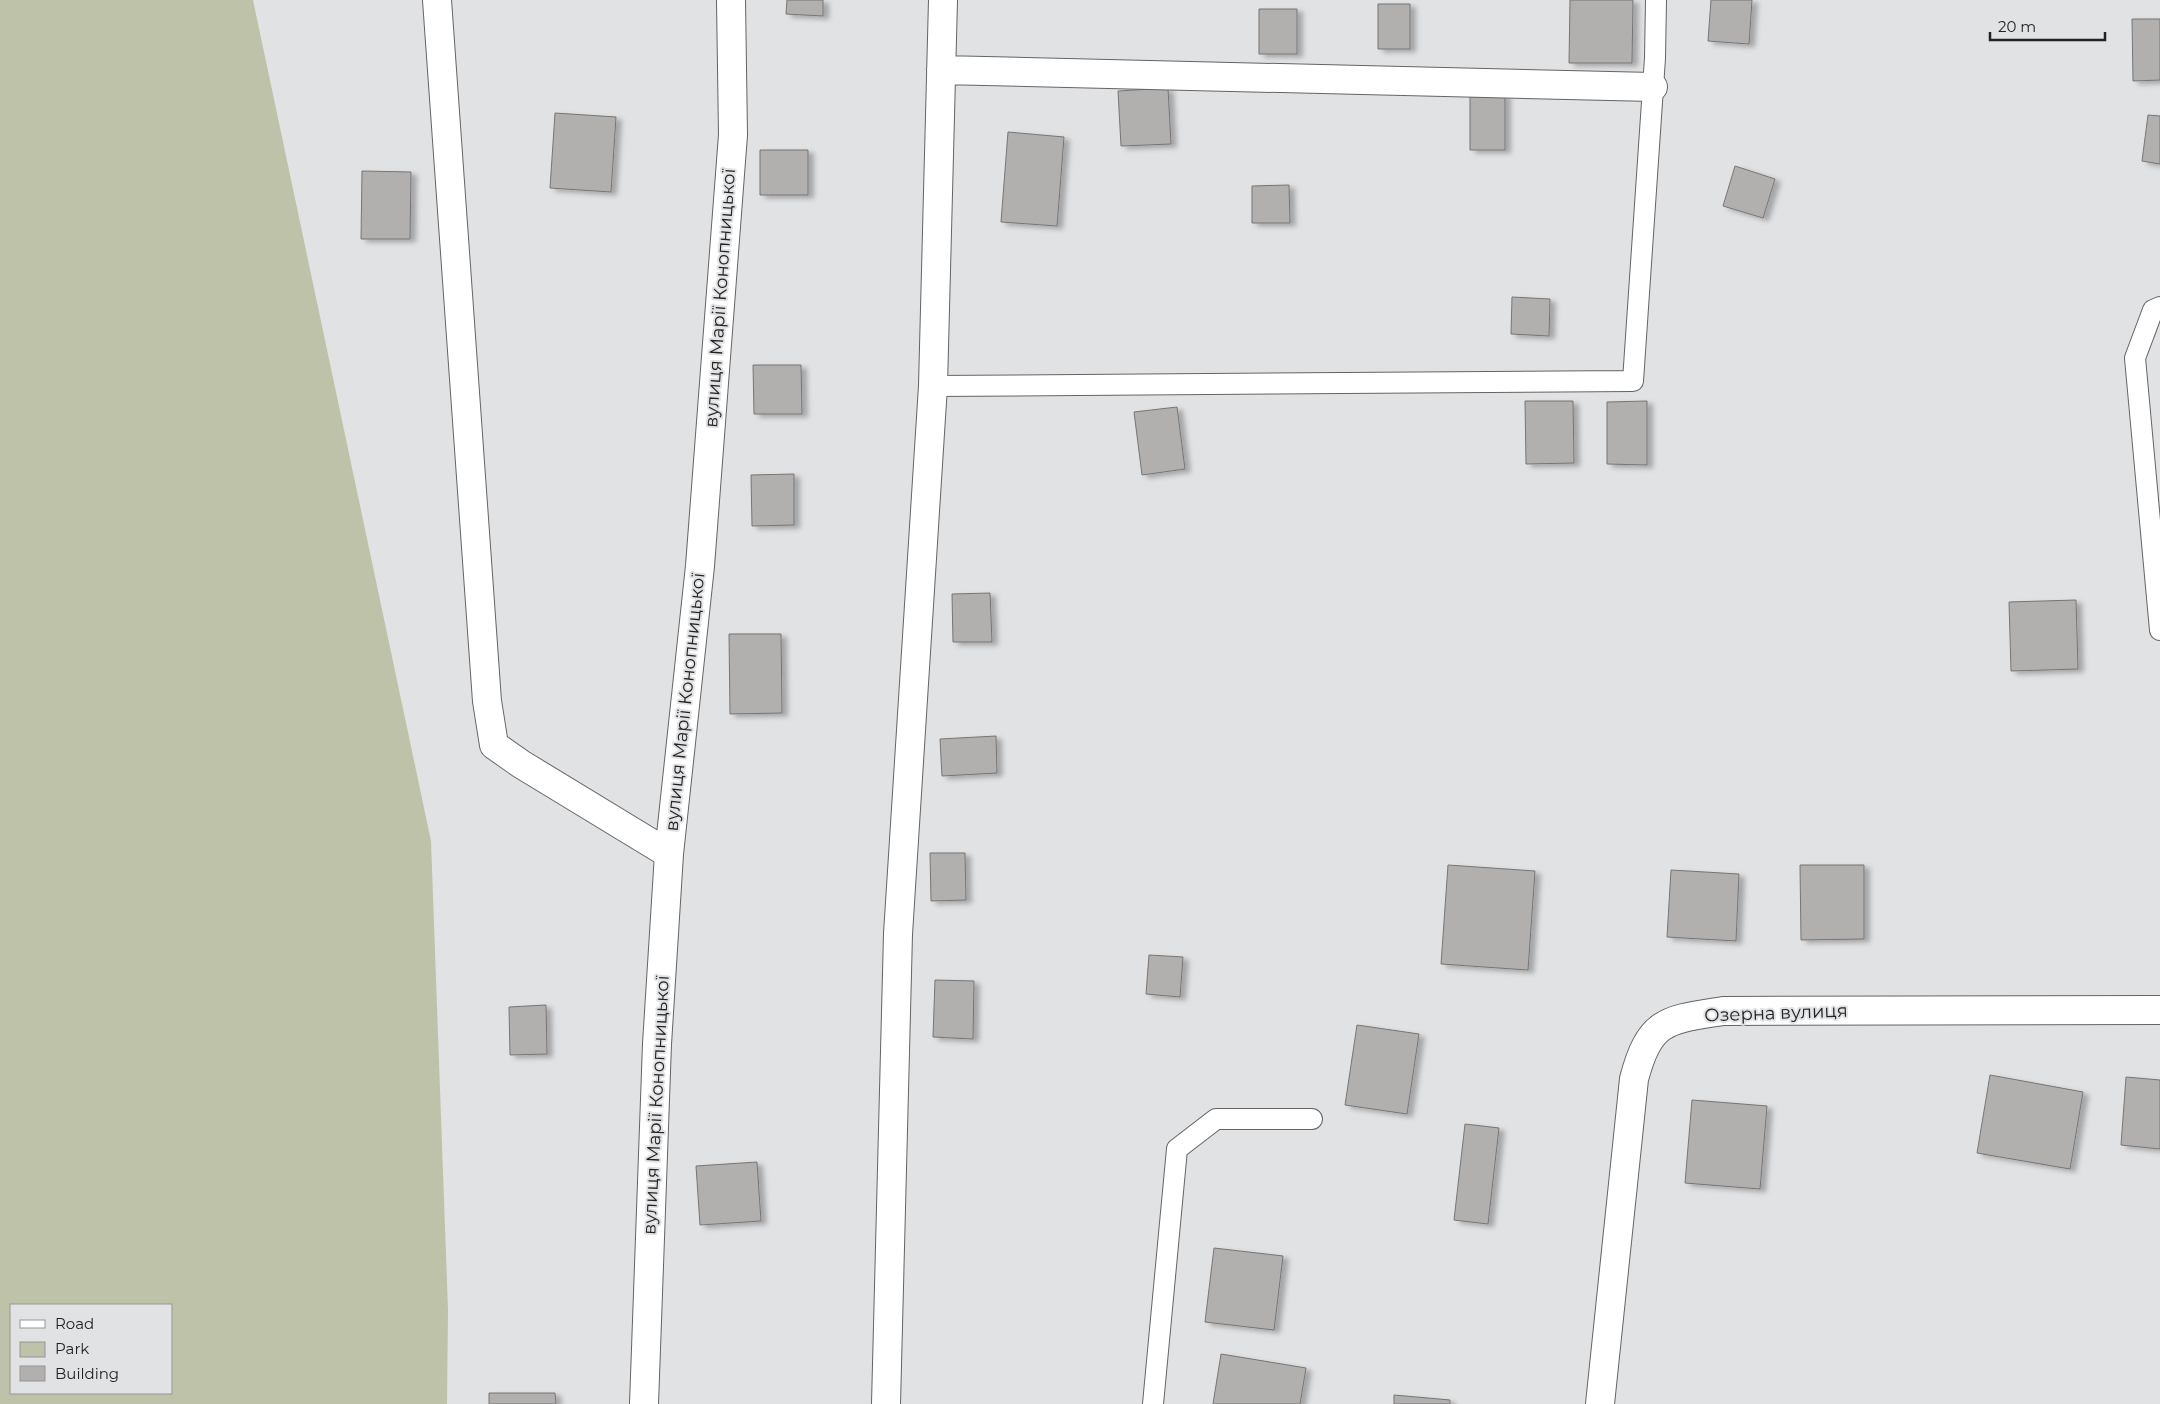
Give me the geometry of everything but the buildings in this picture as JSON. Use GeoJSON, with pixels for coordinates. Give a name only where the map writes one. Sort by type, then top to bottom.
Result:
{"type":"FeatureCollection","features":[{"type":"Feature","properties":{"kind":"street"},"geometry":{"type":"LineString","coordinates":[[437,0],[487,701],[494,744],[521,764],[670,854]]}},
{"type":"Feature","properties":{"kind":"street","name":"вулиця Марії Конопницької"},"geometry":{"type":"LineString","coordinates":[[644,1404],[657,1044],[670,854],[700,566],[733,135],[732,0]]}},
{"type":"Feature","properties":{"kind":"street"},"geometry":{"type":"LineString","coordinates":[[886,1404],[898,934],[933,386],[943,0]]}},
{"type":"Feature","properties":{"kind":"street"},"geometry":{"type":"LineString","coordinates":[[941,70],[1653,87]]}},
{"type":"Feature","properties":{"kind":"street","name":"Озерна вулиця"},"geometry":{"type":"LineString","coordinates":[[1600,1404],[1634,1079],[1641,1054],[1655,1031],[1677,1018],[1724,1011],[2160,1010]]}},
{"type":"Feature","properties":{"kind":"lane"},"geometry":{"type":"LineString","coordinates":[[933,386],[1632,380],[1653,87],[1656,0]]}},
{"type":"Feature","properties":{"kind":"lane"},"geometry":{"type":"LineString","coordinates":[[2160,307],[2153,310],[2135,358],[2160,630]]}},
{"type":"Feature","properties":{"kind":"lane"},"geometry":{"type":"LineString","coordinates":[[1153,1404],[1177,1149],[1216,1118],[1312,1119]]}},
{"type":"Feature","properties":{"kind":"green space"},"geometry":{"type":"Polygon","coordinates":[[[0,0],[253,0],[431,841],[448,1310],[447,1404],[0,1404],[0,0]]]}}]}
